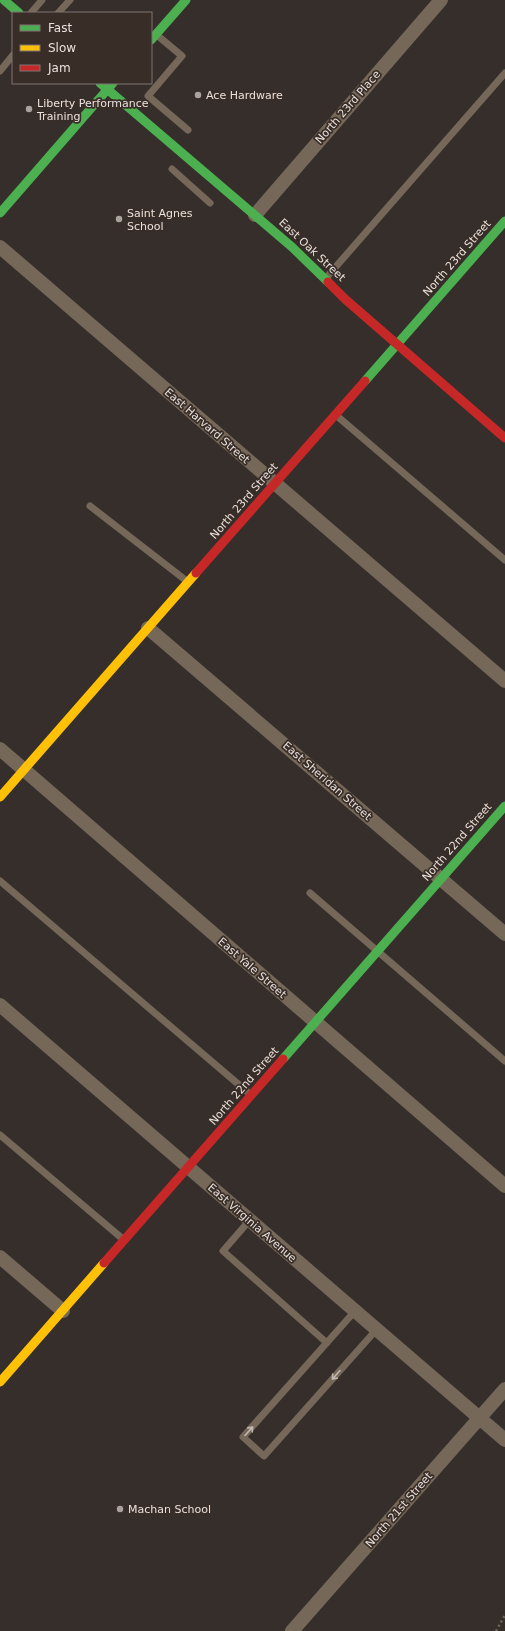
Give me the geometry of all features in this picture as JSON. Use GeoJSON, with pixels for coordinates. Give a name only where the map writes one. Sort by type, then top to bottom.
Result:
{"type":"FeatureCollection","features":[{"type":"Feature","properties":{"kind":"street"},"geometry":{"type":"LineString","coordinates":[[4,0],[18,12]]}},
{"type":"Feature","properties":{"kind":"street"},"geometry":{"type":"LineString","coordinates":[[154,37],[186,0]]}},
{"type":"Feature","properties":{"kind":"street","name":"North 23rd Place"},"geometry":{"type":"LineString","coordinates":[[255,215],[441,0]]}},
{"type":"Feature","properties":{"kind":"street"},"geometry":{"type":"LineString","coordinates":[[0,213],[110,86]]}},
{"type":"Feature","properties":{"kind":"street","name":"East Oak Street"},"geometry":{"type":"LineString","coordinates":[[110,86],[292,247],[345,299],[505,438]]}},
{"type":"Feature","properties":{"kind":"street","name":"North 23rd Street"},"geometry":{"type":"LineString","coordinates":[[0,797],[505,221]]}},
{"type":"Feature","properties":{"kind":"street","name":"East Harvard Street"},"geometry":{"type":"LineString","coordinates":[[0,247],[505,682]]}},
{"type":"Feature","properties":{"kind":"street","name":"East Sheridan Street"},"geometry":{"type":"LineString","coordinates":[[148,628],[505,934]]}},
{"type":"Feature","properties":{"kind":"street","name":"East Yale Street"},"geometry":{"type":"LineString","coordinates":[[0,750],[505,1186]]}},
{"type":"Feature","properties":{"kind":"street","name":"North 22nd Street"},"geometry":{"type":"LineString","coordinates":[[0,1382],[505,806]]}},
{"type":"Feature","properties":{"kind":"street","name":"East Virginia Avenue"},"geometry":{"type":"LineString","coordinates":[[0,1005],[505,1440]]}},
{"type":"Feature","properties":{"kind":"street"},"geometry":{"type":"LineString","coordinates":[[0,1257],[62,1310]]}},
{"type":"Feature","properties":{"kind":"street","name":"North 21st Street"},"geometry":{"type":"LineString","coordinates":[[292,1631],[505,1389]]}},
{"type":"Feature","properties":{"kind":"lane"},"geometry":{"type":"LineString","coordinates":[[32,12],[42,0]]}},
{"type":"Feature","properties":{"kind":"lane"},"geometry":{"type":"LineString","coordinates":[[59,12],[70,0]]}},
{"type":"Feature","properties":{"kind":"lane"},"geometry":{"type":"LineString","coordinates":[[154,37],[182,56],[148,96],[188,130]]}},
{"type":"Feature","properties":{"kind":"lane"},"geometry":{"type":"LineString","coordinates":[[0,71],[12,56]]}},
{"type":"Feature","properties":{"kind":"lane"},"geometry":{"type":"LineString","coordinates":[[325,279],[505,73]]}},
{"type":"Feature","properties":{"kind":"lane"},"geometry":{"type":"LineString","coordinates":[[172,169],[210,203]]}},
{"type":"Feature","properties":{"kind":"lane"},"geometry":{"type":"LineString","coordinates":[[335,415],[505,560]]}},
{"type":"Feature","properties":{"kind":"lane"},"geometry":{"type":"LineString","coordinates":[[90,506],[188,583]]}},
{"type":"Feature","properties":{"kind":"lane"},"geometry":{"type":"LineString","coordinates":[[0,881],[252,1095]]}},
{"type":"Feature","properties":{"kind":"lane"},"geometry":{"type":"LineString","coordinates":[[310,893],[505,1061]]}},
{"type":"Feature","properties":{"kind":"lane"},"geometry":{"type":"LineString","coordinates":[[0,1135],[124,1240]]}},
{"type":"Feature","properties":{"kind":"lane"},"geometry":{"type":"LineString","coordinates":[[249,1221],[223,1252],[327,1343]]}},
{"type":"Feature","properties":{"kind":"lane"},"geometry":{"type":"LineString","coordinates":[[355,1311],[243,1437],[264,1456],[376,1329]]}},
{"type":"Feature","properties":{"kind":"path"},"geometry":{"type":"LineString","coordinates":[[496,1631],[505,1615]]}},
{"type":"Feature","properties":{"kind":"traffic: fast"},"geometry":{"type":"LineString","coordinates":[[4,0],[18,12]]}},
{"type":"Feature","properties":{"kind":"traffic: fast"},"geometry":{"type":"LineString","coordinates":[[152,39],[186,0]]}},
{"type":"Feature","properties":{"kind":"traffic: fast"},"geometry":{"type":"LineString","coordinates":[[101,84],[292,247],[328,282]]}},
{"type":"Feature","properties":{"kind":"traffic: fast"},"geometry":{"type":"LineString","coordinates":[[0,213],[112,84]]}},
{"type":"Feature","properties":{"kind":"traffic: fast"},"geometry":{"type":"LineString","coordinates":[[365,381],[505,221]]}},
{"type":"Feature","properties":{"kind":"traffic: fast"},"geometry":{"type":"LineString","coordinates":[[283,1059],[505,806]]}},
{"type":"Feature","properties":{"kind":"traffic: slow"},"geometry":{"type":"LineString","coordinates":[[0,797],[196,573]]}},
{"type":"Feature","properties":{"kind":"traffic: slow"},"geometry":{"type":"LineString","coordinates":[[0,1382],[104,1263]]}},
{"type":"Feature","properties":{"kind":"traffic: jam"},"geometry":{"type":"LineString","coordinates":[[328,282],[345,299],[505,438]]}},
{"type":"Feature","properties":{"kind":"traffic: jam"},"geometry":{"type":"LineString","coordinates":[[196,573],[365,381]]}},
{"type":"Feature","properties":{"kind":"traffic: jam"},"geometry":{"type":"LineString","coordinates":[[104,1263],[283,1059]]}},
{"type":"Feature","properties":{"kind":"place","name":"Ace Hardware"},"geometry":{"type":"Point","coordinates":[198,95]}},
{"type":"Feature","properties":{"kind":"place","name":"Liberty Performance Training"},"geometry":{"type":"Point","coordinates":[29,109]}},
{"type":"Feature","properties":{"kind":"place","name":"Saint Agnes School"},"geometry":{"type":"Point","coordinates":[119,219]}},
{"type":"Feature","properties":{"kind":"place","name":"Machan School"},"geometry":{"type":"Point","coordinates":[120,1509]}}]}
